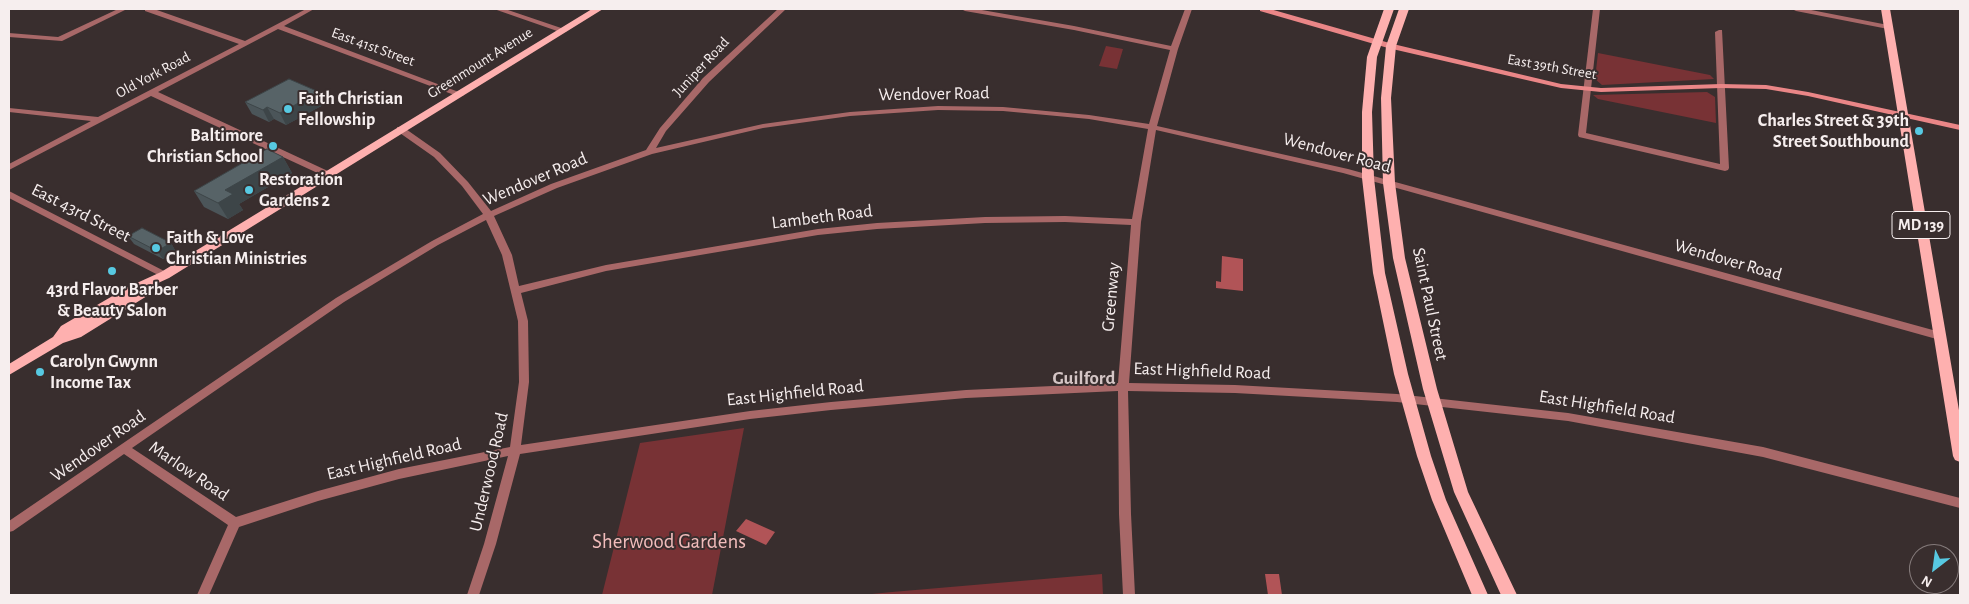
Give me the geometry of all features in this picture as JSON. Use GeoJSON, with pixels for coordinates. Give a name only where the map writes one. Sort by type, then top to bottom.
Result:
{"type":"FeatureCollection","features":[{"type":"Feature","properties":{"kind":"main road","name":"Greenmount Avenue"},"geometry":{"type":"LineString","coordinates":[[9,370],[58,340],[76,334],[133,300],[165,275],[326,174],[598,9]]}},
{"type":"Feature","properties":{"kind":"main road","name":"East 39th Street"},"geometry":{"type":"LineString","coordinates":[[1263,9],[1391,46],[1534,80],[1587,89],[1721,86],[1777,89],[1960,128]]}},
{"type":"Feature","properties":{"kind":"main road"},"geometry":{"type":"LineString","coordinates":[[1389,9],[1376,42],[1369,74],[1368,178],[1379,273],[1407,399],[1439,500],[1480,595]]}},
{"type":"Feature","properties":{"kind":"main road","name":"Saint Paul Street"},"geometry":{"type":"LineString","coordinates":[[1404,9],[1391,46],[1386,98],[1389,183],[1408,300],[1433,401],[1461,492],[1508,595]]}},
{"type":"Feature","properties":{"kind":"main road","name":"MD 139"},"geometry":{"type":"LineString","coordinates":[[1885,9],[1960,456]]}},
{"type":"Feature","properties":{"kind":"street"},"geometry":{"type":"LineString","coordinates":[[9,35],[59,39],[123,9]]}},
{"type":"Feature","properties":{"kind":"street"},"geometry":{"type":"LineString","coordinates":[[148,9],[244,43]]}},
{"type":"Feature","properties":{"kind":"street","name":"Old York Road"},"geometry":{"type":"LineString","coordinates":[[9,167],[311,9]]}},
{"type":"Feature","properties":{"kind":"street"},"geometry":{"type":"LineString","coordinates":[[498,9],[563,30]]}},
{"type":"Feature","properties":{"kind":"street","name":"Juniper Road"},"geometry":{"type":"LineString","coordinates":[[649,152],[663,130],[706,80],[782,9]]}},
{"type":"Feature","properties":{"kind":"street"},"geometry":{"type":"LineString","coordinates":[[964,9],[1082,29],[1174,49]]}},
{"type":"Feature","properties":{"kind":"street","name":"Greenway"},"geometry":{"type":"LineString","coordinates":[[1129,595],[1125,514],[1123,387],[1136,222],[1152,127],[1174,49],[1189,9]]}},
{"type":"Feature","properties":{"kind":"street"},"geometry":{"type":"LineString","coordinates":[[1596,9],[1582,135],[1725,168],[1718,32]]}},
{"type":"Feature","properties":{"kind":"street"},"geometry":{"type":"LineString","coordinates":[[1796,9],[1888,27]]}},
{"type":"Feature","properties":{"kind":"street","name":"East 41st Street"},"geometry":{"type":"LineString","coordinates":[[277,26],[460,94]]}},
{"type":"Feature","properties":{"kind":"street"},"geometry":{"type":"LineString","coordinates":[[150,92],[326,174]]}},
{"type":"Feature","properties":{"kind":"street","name":"Wendover Road"},"geometry":{"type":"LineString","coordinates":[[9,528],[340,300],[428,247],[489,215],[554,186],[649,152],[780,123],[907,109],[972,108],[1032,111],[1089,117],[1152,127],[1270,152],[1389,183],[1940,336]]}},
{"type":"Feature","properties":{"kind":"street"},"geometry":{"type":"LineString","coordinates":[[9,110],[98,119]]}},
{"type":"Feature","properties":{"kind":"street","name":"Underwood Road"},"geometry":{"type":"LineString","coordinates":[[400,129],[451,168],[489,215],[508,255],[518,290],[523,320],[525,353],[521,413],[515,450],[490,544],[473,595]]}},
{"type":"Feature","properties":{"kind":"street","name":"East 43rd Street"},"geometry":{"type":"LineString","coordinates":[[9,194],[165,275]]}},
{"type":"Feature","properties":{"kind":"street","name":"Lambeth Road"},"geometry":{"type":"LineString","coordinates":[[518,290],[606,268],[818,232],[877,226],[985,220],[1065,219],[1136,222]]}},
{"type":"Feature","properties":{"kind":"street","name":"East Highfield Road"},"geometry":{"type":"LineString","coordinates":[[235,523],[318,496],[399,474],[515,450],[721,419],[812,408],[966,394],[1123,387],[1303,392],[1407,399],[1568,418],[1715,442],[1814,463],[1960,503]]}},
{"type":"Feature","properties":{"kind":"street","name":"Marlow Road"},"geometry":{"type":"LineString","coordinates":[[123,448],[235,523]]}},
{"type":"Feature","properties":{"kind":"street"},"geometry":{"type":"LineString","coordinates":[[203,595],[235,523]]}},
{"type":"Feature","properties":{"kind":"green space"},"geometry":{"type":"Polygon","coordinates":[[[1106,46],[1123,49],[1117,69],[1099,66],[1106,46]]]}},
{"type":"Feature","properties":{"kind":"green space"},"geometry":{"type":"Polygon","coordinates":[[[1598,53],[1710,75],[1714,79],[1602,85],[1595,79],[1598,53]]]}},
{"type":"Feature","properties":{"kind":"green space"},"geometry":{"type":"Polygon","coordinates":[[[1707,92],[1715,97],[1716,123],[1598,99],[1593,95],[1707,92]]]}},
{"type":"Feature","properties":{"kind":"green space","name":"Sherwood Gardens"},"geometry":{"type":"Polygon","coordinates":[[[744,428],[712,595],[602,595],[640,443],[744,428]]]}},
{"type":"Feature","properties":{"kind":"green space"},"geometry":{"type":"Polygon","coordinates":[[[1102,574],[1103,595],[862,595],[892,592],[1102,574]]]}},
{"type":"Feature","properties":{"kind":"shaded area"},"geometry":{"type":"Polygon","coordinates":[[[1222,256],[1243,259],[1243,291],[1216,288],[1216,281],[1221,282],[1222,256]]]}},
{"type":"Feature","properties":{"kind":"shaded area"},"geometry":{"type":"Polygon","coordinates":[[[746,519],[775,532],[766,545],[736,531],[746,519]]]}},
{"type":"Feature","properties":{"kind":"shaded area"},"geometry":{"type":"Polygon","coordinates":[[[1265,574],[1279,574],[1282,595],[1268,595],[1265,574]]]}},
{"type":"Feature","properties":{"kind":"building"},"geometry":{"type":"Polygon","coordinates":[[[289,79],[319,92],[280,113],[267,107],[263,110],[245,102],[289,79]]]}},
{"type":"Feature","properties":{"kind":"building"},"geometry":{"type":"Polygon","coordinates":[[[267,149],[283,157],[225,190],[233,194],[218,203],[194,191],[267,149]]]}},
{"type":"Feature","properties":{"kind":"building"},"geometry":{"type":"Polygon","coordinates":[[[142,228],[171,243],[157,251],[128,236],[142,228]]]}},
{"type":"Feature","properties":{"kind":"place","name":"Faith Christian Fellowship"},"geometry":{"type":"Point","coordinates":[288,109]}},
{"type":"Feature","properties":{"kind":"place","name":"Charles Street & 39th Street Southbound"},"geometry":{"type":"Point","coordinates":[1919,131]}},
{"type":"Feature","properties":{"kind":"place","name":"Baltimore Christian School"},"geometry":{"type":"Point","coordinates":[273,146]}},
{"type":"Feature","properties":{"kind":"place","name":"Restoration Gardens 2"},"geometry":{"type":"Point","coordinates":[249,190]}},
{"type":"Feature","properties":{"kind":"place","name":"Faith & Love Christian Ministries"},"geometry":{"type":"Point","coordinates":[156,248]}},
{"type":"Feature","properties":{"kind":"place","name":"43rd Flavor Barber & Beauty Salon"},"geometry":{"type":"Point","coordinates":[112,271]}},
{"type":"Feature","properties":{"kind":"place","name":"Carolyn Gwynn Income Tax"},"geometry":{"type":"Point","coordinates":[40,372]}},
{"type":"Feature","properties":{"kind":"district","name":"Guilford"},"geometry":{"type":"Point","coordinates":[1084,378]}}]}
